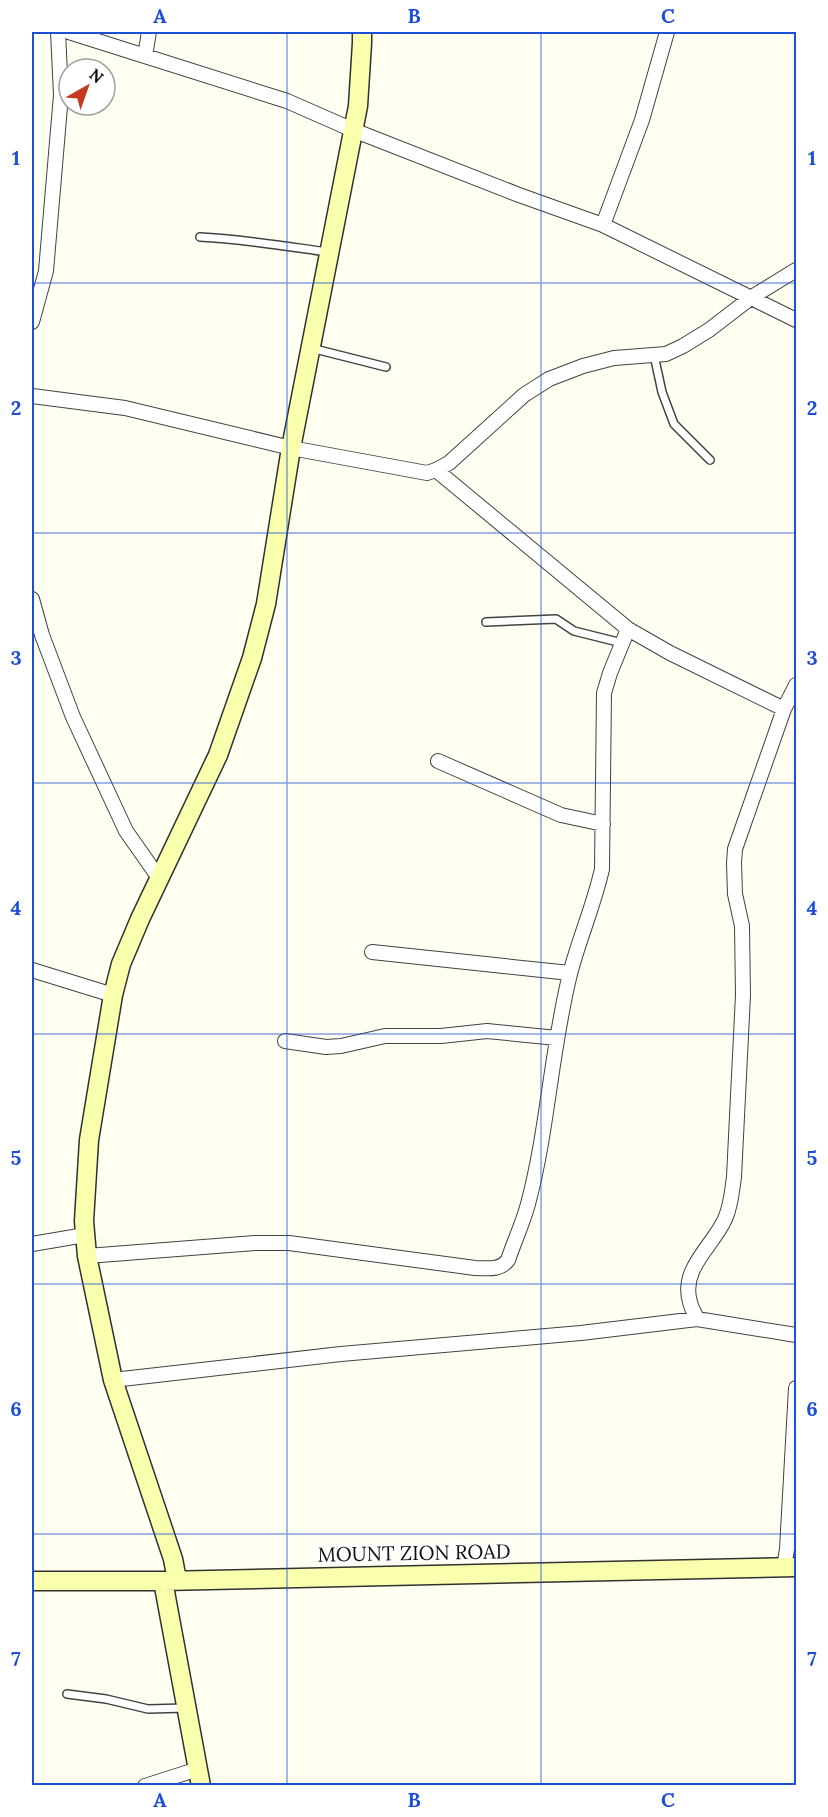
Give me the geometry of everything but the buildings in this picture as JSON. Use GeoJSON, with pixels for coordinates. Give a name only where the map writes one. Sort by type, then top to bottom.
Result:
{"type":"FeatureCollection","features":[{"type":"Feature","properties":{"kind":"street"},"geometry":{"type":"LineString","coordinates":[[32,322],[46,271],[61,95],[58,32]]}},
{"type":"Feature","properties":{"kind":"street"},"geometry":{"type":"LineString","coordinates":[[69,32],[288,101],[353,130],[603,225],[796,320]]}},
{"type":"Feature","properties":{"kind":"street"},"geometry":{"type":"LineString","coordinates":[[145,56],[149,32]]}},
{"type":"Feature","properties":{"kind":"street"},"geometry":{"type":"LineString","coordinates":[[145,1785],[200,1777],[187,1708],[170,1580],[173,1559],[113,1380],[87,1256],[84,1210],[89,1140],[113,995],[128,947],[218,755],[252,658],[266,604],[291,448],[358,106],[362,32]]}},
{"type":"Feature","properties":{"kind":"street"},"geometry":{"type":"LineString","coordinates":[[603,225],[642,120],[667,32]]}},
{"type":"Feature","properties":{"kind":"street"},"geometry":{"type":"LineString","coordinates":[[32,396],[125,408],[291,448],[427,473],[449,463],[524,396],[549,379],[583,366],[614,358],[666,354],[710,330],[752,297],[796,270]]}},
{"type":"Feature","properties":{"kind":"street"},"geometry":{"type":"LineString","coordinates":[[436,470],[628,629],[670,653],[784,709]]}},
{"type":"Feature","properties":{"kind":"street"},"geometry":{"type":"LineString","coordinates":[[32,599],[42,635],[73,717],[126,831],[159,878]]}},
{"type":"Feature","properties":{"kind":"street"},"geometry":{"type":"LineString","coordinates":[[87,1256],[255,1242],[289,1243],[475,1268],[504,1266],[528,1205],[570,973],[599,885],[602,869],[604,693],[628,629]]}},
{"type":"Feature","properties":{"kind":"street"},"geometry":{"type":"LineString","coordinates":[[697,1319],[690,1301],[688,1285],[694,1266],[726,1218],[734,1178],[743,995],[742,926],[735,894],[735,849],[784,709],[796,685]]}},
{"type":"Feature","properties":{"kind":"street"},"geometry":{"type":"LineString","coordinates":[[438,761],[561,815],[603,824]]}},
{"type":"Feature","properties":{"kind":"street"},"geometry":{"type":"LineString","coordinates":[[372,952],[570,973]]}},
{"type":"Feature","properties":{"kind":"street"},"geometry":{"type":"LineString","coordinates":[[32,970],[113,995]]}},
{"type":"Feature","properties":{"kind":"street"},"geometry":{"type":"LineString","coordinates":[[285,1041],[326,1047],[385,1036],[441,1036],[487,1031],[557,1038]]}},
{"type":"Feature","properties":{"kind":"street"},"geometry":{"type":"LineString","coordinates":[[32,1244],[85,1235]]}},
{"type":"Feature","properties":{"kind":"street"},"geometry":{"type":"LineString","coordinates":[[113,1380],[340,1354],[581,1333],[697,1319],[796,1335]]}},
{"type":"Feature","properties":{"kind":"street"},"geometry":{"type":"LineString","coordinates":[[790,1568],[787,1549],[796,1388]]}},
{"type":"Feature","properties":{"kind":"street","name":"MOUNT ZION ROAD"},"geometry":{"type":"LineString","coordinates":[[32,1581],[790,1568]]}},
{"type":"Feature","properties":{"kind":"lane"},"geometry":{"type":"LineString","coordinates":[[200,237],[244,240],[330,253]]}},
{"type":"Feature","properties":{"kind":"lane"},"geometry":{"type":"LineString","coordinates":[[311,348],[386,367]]}},
{"type":"Feature","properties":{"kind":"lane"},"geometry":{"type":"LineString","coordinates":[[654,355],[662,392],[674,424],[710,460]]}},
{"type":"Feature","properties":{"kind":"lane"},"geometry":{"type":"LineString","coordinates":[[486,622],[556,619],[574,631],[622,643]]}},
{"type":"Feature","properties":{"kind":"lane"},"geometry":{"type":"LineString","coordinates":[[67,1694],[106,1699],[148,1709],[187,1708]]}}]}
